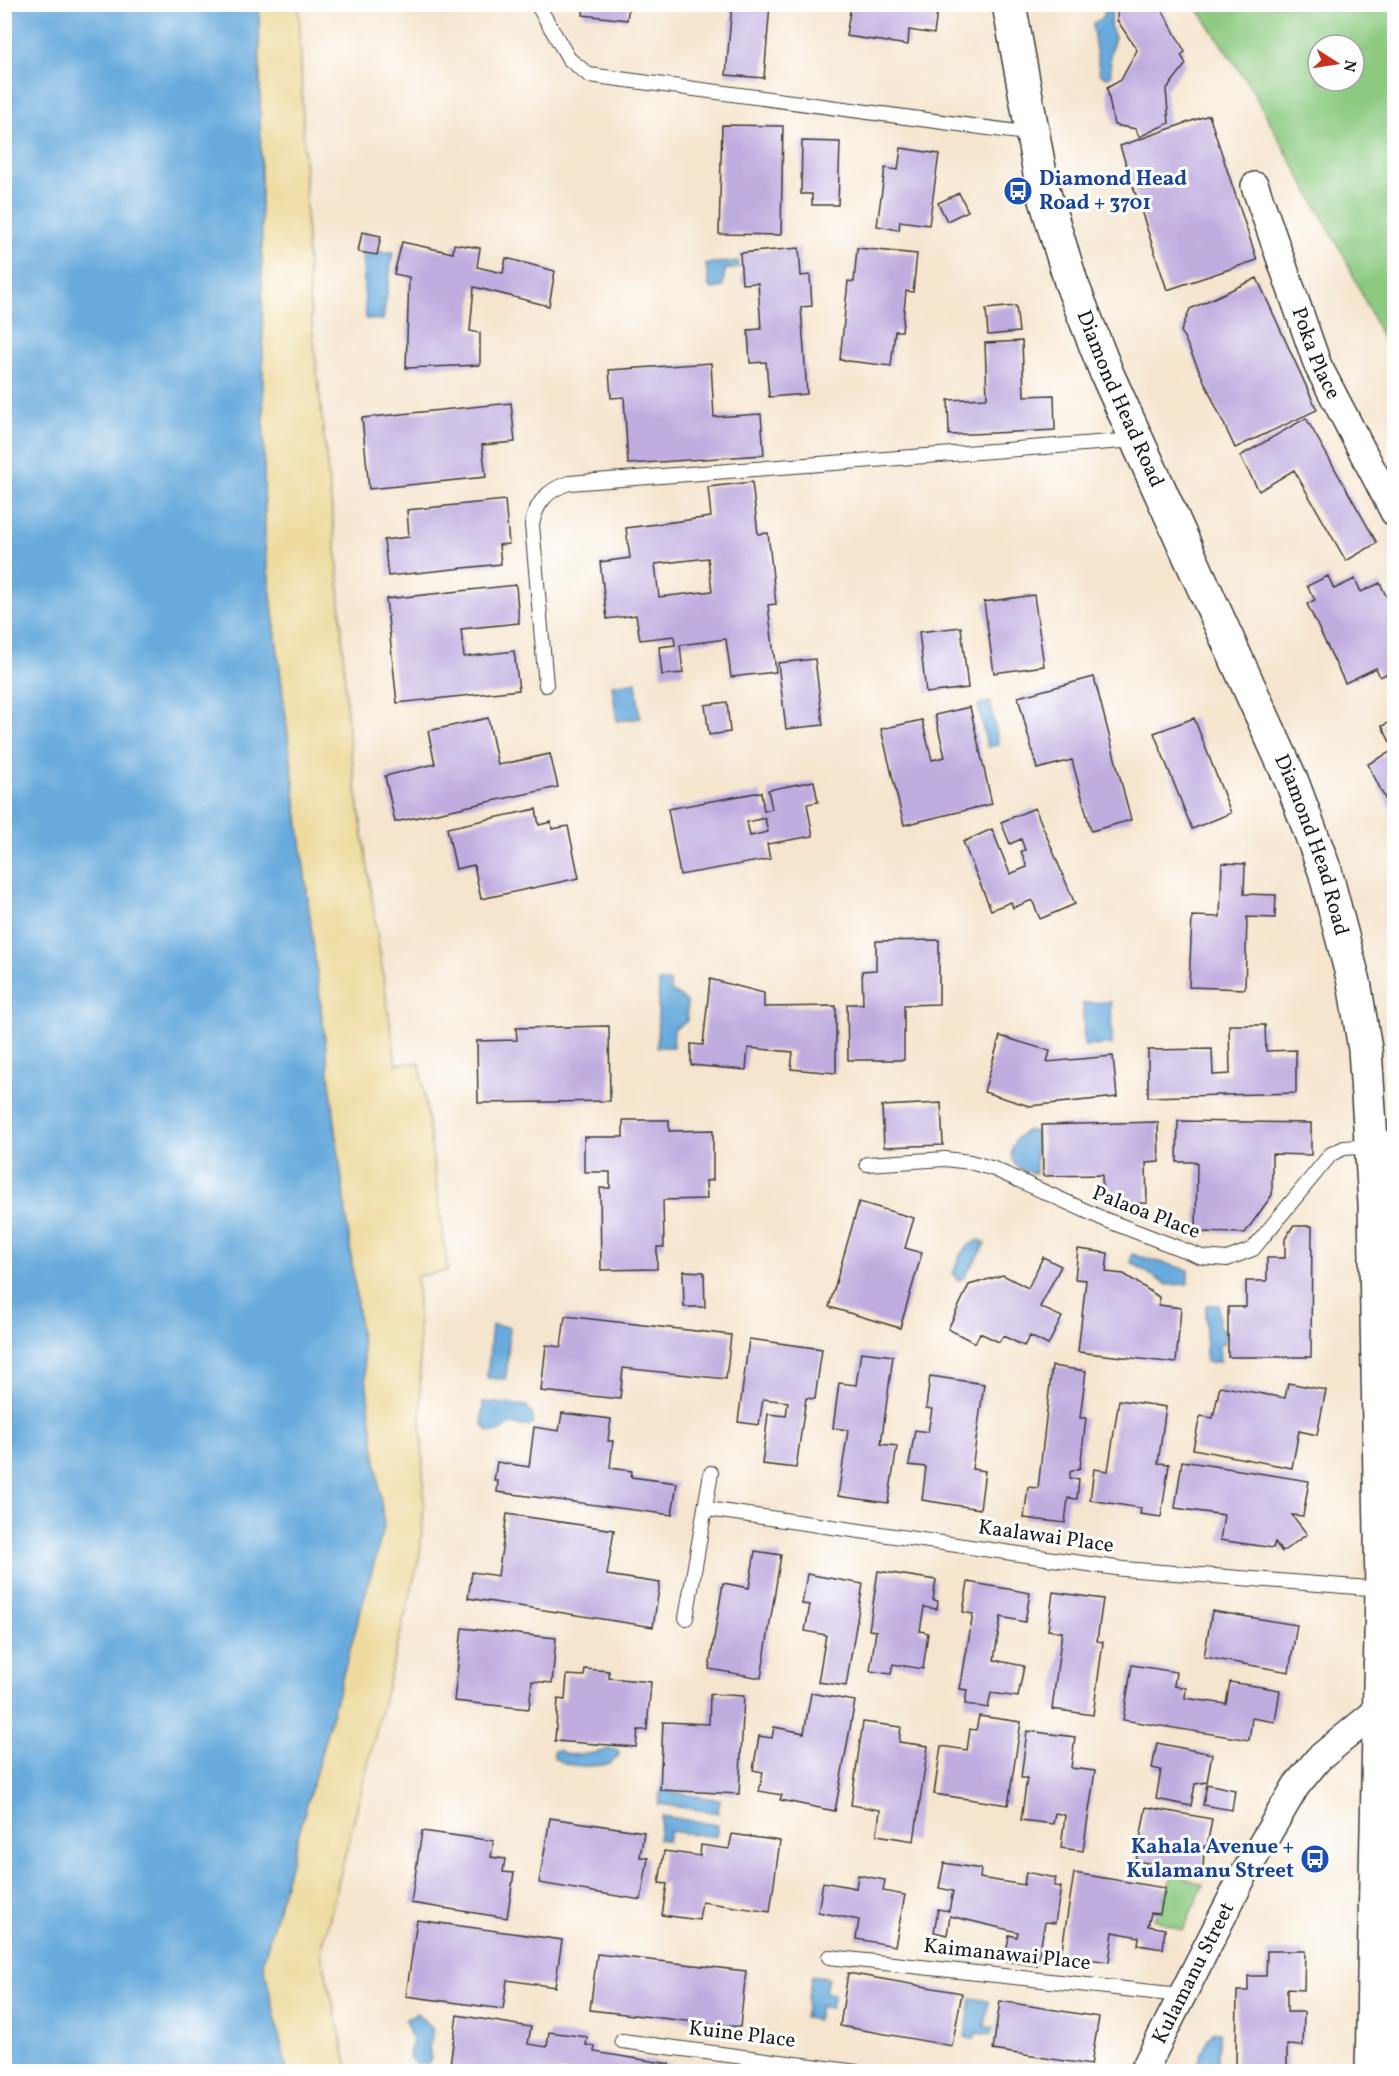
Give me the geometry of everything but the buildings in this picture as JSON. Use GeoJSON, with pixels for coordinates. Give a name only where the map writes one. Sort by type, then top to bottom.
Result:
{"type":"FeatureCollection","features":[{"type":"Feature","properties":{"kind":"street","name":"Diamond Head Road"},"geometry":{"type":"LineString","coordinates":[[1009,4],[1043,190],[1071,282],[1138,440],[1292,782],[1325,871],[1355,993],[1383,1146],[1382,1589],[1386,1720],[1372,2072]]}},
{"type":"Feature","properties":{"kind":"street","name":"Poka Place"},"geometry":{"type":"LineString","coordinates":[[1255,186],[1318,366],[1395,512]]}},
{"type":"Feature","properties":{"kind":"street","name":"Kulamanu Street"},"geometry":{"type":"LineString","coordinates":[[1143,2072],[1180,1995],[1242,1878],[1296,1786],[1318,1759],[1386,1720]]}},
{"type":"Feature","properties":{"kind":"lane"},"geometry":{"type":"LineString","coordinates":[[537,4],[569,59],[590,75],[1033,134]]}},
{"type":"Feature","properties":{"kind":"lane"},"geometry":{"type":"LineString","coordinates":[[546,685],[532,525],[540,502],[558,487],[569,483],[1138,440]]}},
{"type":"Feature","properties":{"kind":"lane","name":"Palaoa Place"},"geometry":{"type":"LineString","coordinates":[[867,1164],[945,1159],[970,1162],[994,1169],[1106,1220],[1203,1257],[1227,1260],[1253,1249],[1331,1154],[1344,1148],[1383,1146]]}},
{"type":"Feature","properties":{"kind":"lane"},"geometry":{"type":"LineString","coordinates":[[686,1618],[707,1509],[711,1473]]}},
{"type":"Feature","properties":{"kind":"lane","name":"Kaalawai Place"},"geometry":{"type":"LineString","coordinates":[[707,1509],[1123,1569],[1382,1589]]}},
{"type":"Feature","properties":{"kind":"lane","name":"Kaimanawai Place"},"geometry":{"type":"LineString","coordinates":[[829,1957],[1180,1995]]}},
{"type":"Feature","properties":{"kind":"lane","name":"Kuine Place"},"geometry":{"type":"LineString","coordinates":[[622,2041],[857,2072]]}},
{"type":"Feature","properties":{"kind":"green space"},"geometry":{"type":"Polygon","coordinates":[[[1195,5],[1394,5],[1394,363],[1345,258],[1251,88],[1195,5]]]}},
{"type":"Feature","properties":{"kind":"green space"},"geometry":{"type":"Polygon","coordinates":[[[1174,1873],[1203,1885],[1183,1931],[1154,1919],[1174,1873]]]}},
{"type":"Feature","properties":{"kind":"sand"},"geometry":{"type":"Polygon","coordinates":[[[259,5],[299,5],[309,296],[338,568],[348,732],[396,1064],[420,1063],[448,1271],[417,1276],[424,1508],[420,1555],[321,1952],[349,2072],[287,2071],[263,1962],[384,1527],[265,546],[259,5]]]}},
{"type":"Feature","properties":{"kind":"water"},"geometry":{"type":"Polygon","coordinates":[[[5,4],[259,5],[265,546],[384,1527],[263,1962],[287,2071],[5,2071],[5,4]]]}},
{"type":"Feature","properties":{"kind":"water"},"geometry":{"type":"Polygon","coordinates":[[[1109,8],[1112,12],[1110,26],[1115,37],[1110,55],[1111,75],[1107,78],[1100,74],[1093,23],[1102,19],[1106,9],[1109,8]]]}},
{"type":"Feature","properties":{"kind":"water"},"geometry":{"type":"Polygon","coordinates":[[[362,252],[393,252],[383,320],[366,319],[362,252]]]}},
{"type":"Feature","properties":{"kind":"water"},"geometry":{"type":"Polygon","coordinates":[[[738,261],[738,268],[725,270],[723,287],[713,289],[709,287],[706,264],[738,261]]]}},
{"type":"Feature","properties":{"kind":"water"},"geometry":{"type":"Polygon","coordinates":[[[636,681],[640,718],[617,721],[612,685],[636,681]]]}},
{"type":"Feature","properties":{"kind":"water"},"geometry":{"type":"Polygon","coordinates":[[[990,702],[999,745],[987,747],[978,705],[990,702]]]}},
{"type":"Feature","properties":{"kind":"water"},"geometry":{"type":"Polygon","coordinates":[[[659,982],[670,982],[670,990],[687,1002],[687,1021],[674,1029],[673,1047],[657,1047],[659,982]]]}},
{"type":"Feature","properties":{"kind":"water"},"geometry":{"type":"Polygon","coordinates":[[[1111,1002],[1112,1045],[1084,1046],[1083,1003],[1111,1002]]]}},
{"type":"Feature","properties":{"kind":"water"},"geometry":{"type":"Polygon","coordinates":[[[1028,1130],[1036,1132],[1036,1173],[1026,1172],[1019,1168],[1012,1156],[1015,1142],[1028,1130]]]}},
{"type":"Feature","properties":{"kind":"water"},"geometry":{"type":"Polygon","coordinates":[[[980,1240],[985,1243],[981,1252],[964,1278],[958,1280],[953,1275],[959,1258],[969,1245],[980,1240]]]}},
{"type":"Feature","properties":{"kind":"water"},"geometry":{"type":"Polygon","coordinates":[[[1132,1254],[1188,1270],[1188,1284],[1167,1285],[1131,1262],[1132,1254]]]}},
{"type":"Feature","properties":{"kind":"water"},"geometry":{"type":"Polygon","coordinates":[[[1206,1305],[1219,1305],[1219,1329],[1225,1330],[1225,1343],[1219,1343],[1220,1362],[1206,1362],[1206,1305]]]}},
{"type":"Feature","properties":{"kind":"water"},"geometry":{"type":"Polygon","coordinates":[[[492,1325],[510,1327],[506,1379],[487,1378],[492,1325]]]}},
{"type":"Feature","properties":{"kind":"water"},"geometry":{"type":"Polygon","coordinates":[[[483,1402],[527,1406],[533,1417],[533,1424],[529,1427],[511,1424],[499,1432],[489,1432],[482,1424],[483,1402]]]}},
{"type":"Feature","properties":{"kind":"water"},"geometry":{"type":"Polygon","coordinates":[[[610,1749],[618,1750],[619,1755],[610,1764],[581,1766],[567,1764],[554,1758],[554,1751],[560,1750],[564,1754],[576,1755],[610,1749]]]}},
{"type":"Feature","properties":{"kind":"water"},"geometry":{"type":"Polygon","coordinates":[[[661,1790],[720,1800],[718,1813],[658,1804],[661,1790]]]}},
{"type":"Feature","properties":{"kind":"water"},"geometry":{"type":"Polygon","coordinates":[[[662,1816],[718,1825],[716,1837],[670,1831],[668,1841],[658,1839],[662,1816]]]}},
{"type":"Feature","properties":{"kind":"water"},"geometry":{"type":"Polygon","coordinates":[[[812,1975],[828,1978],[825,1992],[834,1994],[831,2008],[820,2006],[817,2020],[804,2018],[812,1975]]]}},
{"type":"Feature","properties":{"kind":"water"},"geometry":{"type":"Polygon","coordinates":[[[971,1998],[989,2001],[985,2027],[993,2028],[991,2035],[976,2033],[974,2039],[965,2037],[971,1998]]]}},
{"type":"Feature","properties":{"kind":"water"},"geometry":{"type":"Polygon","coordinates":[[[417,2013],[434,2031],[429,2046],[431,2060],[427,2065],[415,2063],[409,2057],[412,2039],[405,2020],[417,2013]]]}},
{"type":"Feature","properties":{"kind":"water"},"geometry":{"type":"Polygon","coordinates":[[[1214,2032],[1220,2032],[1217,2071],[1195,2071],[1207,2040],[1214,2032]]]}},
{"type":"Feature","properties":{"kind":"place","name":"Diamond Head Road + 3701"},"geometry":{"type":"Point","coordinates":[1018,191]}},
{"type":"Feature","properties":{"kind":"place","name":"Kahala Avenue + Kulamanu Street"},"geometry":{"type":"Point","coordinates":[1315,1859]}}]}
